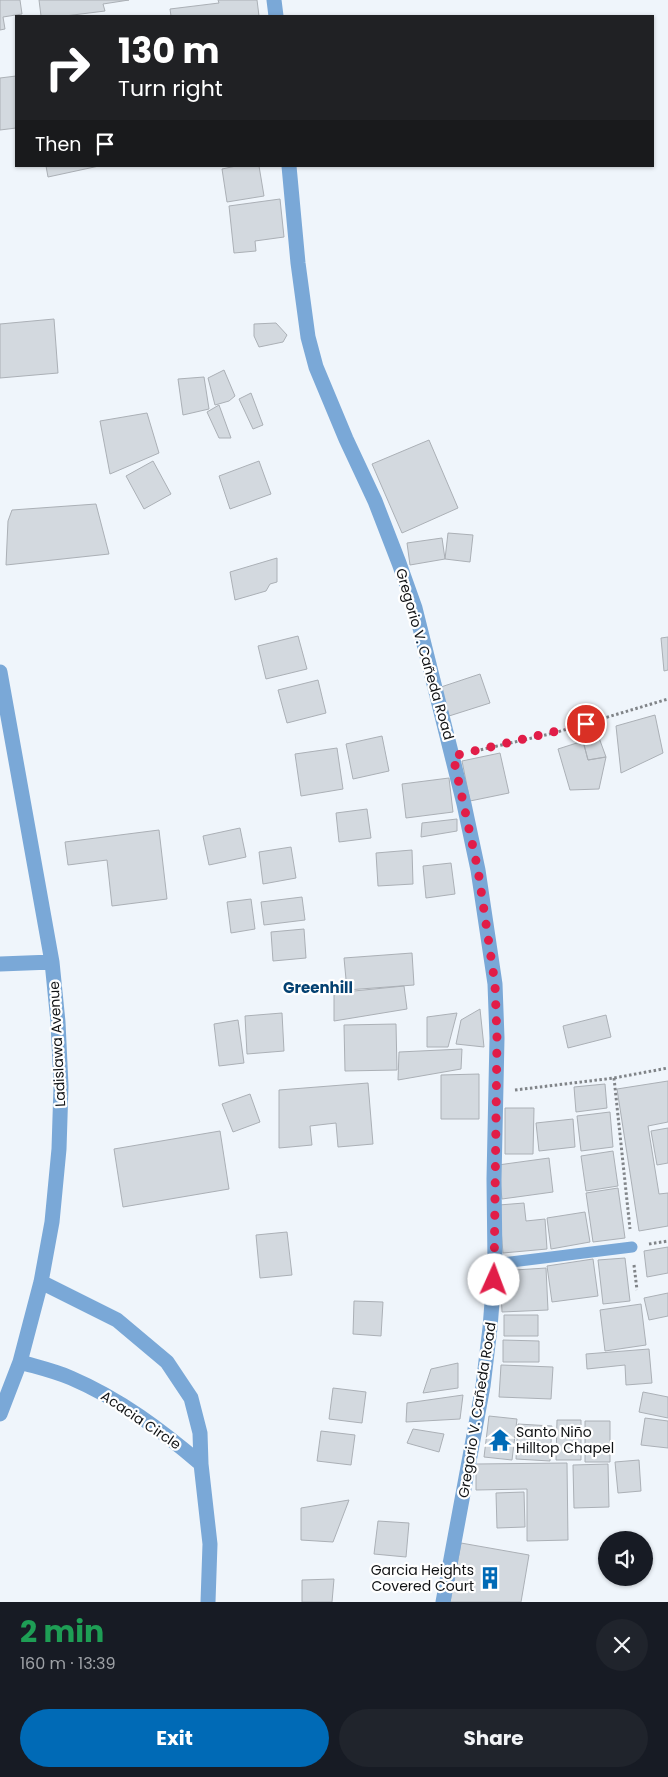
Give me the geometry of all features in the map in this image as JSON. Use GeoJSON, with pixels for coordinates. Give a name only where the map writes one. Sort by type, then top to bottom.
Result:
{"type":"FeatureCollection","features":[{"type":"Feature","properties":{"kind":"street"},"geometry":{"type":"LineString","coordinates":[[274,0],[276,15]]}},
{"type":"Feature","properties":{"kind":"street","name":"Gregorio V. Cañeda Road"},"geometry":{"type":"LineString","coordinates":[[289,167],[303,307],[308,337],[316,367],[346,439],[375,501],[414,608],[453,756],[478,870],[495,984],[497,1038],[495,1264],[490,1328],[483,1386],[442,1602]]}},
{"type":"Feature","properties":{"kind":"street","name":"Ladislawa Avenue"},"geometry":{"type":"LineString","coordinates":[[0,672],[52,962],[58,1022],[61,1086],[59,1149],[52,1222],[41,1282],[20,1362],[0,1414]]}},
{"type":"Feature","properties":{"kind":"street"},"geometry":{"type":"LineString","coordinates":[[0,964],[52,962]]}},
{"type":"Feature","properties":{"kind":"street","name":"Acacia Circle"},"geometry":{"type":"LineString","coordinates":[[41,1282],[116,1320],[167,1362],[190,1398],[200,1433],[201,1464],[210,1544],[208,1602]]}},
{"type":"Feature","properties":{"kind":"street","name":"Acacia Circle"},"geometry":{"type":"LineString","coordinates":[[20,1362],[70,1377],[117,1400],[163,1432],[201,1464]]}},
{"type":"Feature","properties":{"kind":"lane"},"geometry":{"type":"LineString","coordinates":[[495,1264],[632,1246]]}},
{"type":"Feature","properties":{"kind":"path"},"geometry":{"type":"LineString","coordinates":[[453,756],[554,733],[668,699]]}},
{"type":"Feature","properties":{"kind":"path"},"geometry":{"type":"LineString","coordinates":[[496,1092],[614,1078],[668,1068]]}},
{"type":"Feature","properties":{"kind":"path"},"geometry":{"type":"LineString","coordinates":[[614,1078],[637,1290]]}},
{"type":"Feature","properties":{"kind":"building"},"geometry":{"type":"Polygon","coordinates":[[[0,0],[20,0],[22,14],[3,17],[5,29],[0,30],[0,0]]]}},
{"type":"Feature","properties":{"kind":"building"},"geometry":{"type":"Polygon","coordinates":[[[39,0],[129,0],[103,4],[105,11],[73,15],[41,15],[39,0]]]}},
{"type":"Feature","properties":{"kind":"building"},"geometry":{"type":"Polygon","coordinates":[[[218,0],[257,0],[259,15],[171,15],[170,9],[219,3],[218,0]]]}},
{"type":"Feature","properties":{"kind":"building"},"geometry":{"type":"Polygon","coordinates":[[[15,76],[15,128],[0,130],[0,78],[15,76]]]}},
{"type":"Feature","properties":{"kind":"building"},"geometry":{"type":"Polygon","coordinates":[[[46,167],[94,167],[48,177],[46,167]]]}},
{"type":"Feature","properties":{"kind":"building"},"geometry":{"type":"Polygon","coordinates":[[[259,167],[264,196],[227,202],[222,169],[259,167]]]}},
{"type":"Feature","properties":{"kind":"building"},"geometry":{"type":"Polygon","coordinates":[[[280,199],[284,237],[255,241],[256,251],[234,253],[229,206],[280,199]]]}},
{"type":"Feature","properties":{"kind":"building"},"geometry":{"type":"Polygon","coordinates":[[[54,319],[58,373],[0,378],[0,324],[54,319]]]}},
{"type":"Feature","properties":{"kind":"building"},"geometry":{"type":"Polygon","coordinates":[[[276,323],[287,335],[283,342],[259,347],[254,336],[254,324],[276,323]]]}},
{"type":"Feature","properties":{"kind":"building"},"geometry":{"type":"Polygon","coordinates":[[[224,370],[235,396],[229,401],[215,405],[208,378],[224,370]]]}},
{"type":"Feature","properties":{"kind":"building"},"geometry":{"type":"Polygon","coordinates":[[[204,377],[209,409],[183,415],[178,379],[204,377]]]}},
{"type":"Feature","properties":{"kind":"building"},"geometry":{"type":"Polygon","coordinates":[[[251,393],[263,425],[253,429],[239,399],[251,393]]]}},
{"type":"Feature","properties":{"kind":"building"},"geometry":{"type":"Polygon","coordinates":[[[219,405],[231,438],[219,438],[207,412],[219,405]]]}},
{"type":"Feature","properties":{"kind":"building"},"geometry":{"type":"Polygon","coordinates":[[[147,413],[159,453],[110,474],[100,421],[147,413]]]}},
{"type":"Feature","properties":{"kind":"building"},"geometry":{"type":"Polygon","coordinates":[[[429,440],[458,508],[402,533],[372,464],[429,440]]]}},
{"type":"Feature","properties":{"kind":"building"},"geometry":{"type":"Polygon","coordinates":[[[153,461],[171,494],[144,509],[126,476],[153,461]]]}},
{"type":"Feature","properties":{"kind":"building"},"geometry":{"type":"Polygon","coordinates":[[[259,461],[271,494],[230,509],[219,476],[259,461]]]}},
{"type":"Feature","properties":{"kind":"building"},"geometry":{"type":"Polygon","coordinates":[[[96,504],[109,554],[6,565],[8,521],[12,510],[96,504]]]}},
{"type":"Feature","properties":{"kind":"building"},"geometry":{"type":"Polygon","coordinates":[[[448,533],[473,535],[470,562],[445,559],[448,533]]]}},
{"type":"Feature","properties":{"kind":"building"},"geometry":{"type":"Polygon","coordinates":[[[442,538],[445,559],[410,565],[407,543],[442,538]]]}},
{"type":"Feature","properties":{"kind":"building"},"geometry":{"type":"Polygon","coordinates":[[[277,558],[277,582],[270,584],[266,591],[235,600],[230,572],[277,558]]]}},
{"type":"Feature","properties":{"kind":"building"},"geometry":{"type":"Polygon","coordinates":[[[298,636],[307,669],[266,679],[258,646],[298,636]]]}},
{"type":"Feature","properties":{"kind":"building"},"geometry":{"type":"Polygon","coordinates":[[[668,637],[668,670],[664,671],[661,638],[668,637]]]}},
{"type":"Feature","properties":{"kind":"building"},"geometry":{"type":"Polygon","coordinates":[[[480,674],[490,703],[449,716],[441,687],[480,674]]]}},
{"type":"Feature","properties":{"kind":"building"},"geometry":{"type":"Polygon","coordinates":[[[318,680],[326,713],[287,723],[278,690],[318,680]]]}},
{"type":"Feature","properties":{"kind":"building"},"geometry":{"type":"Polygon","coordinates":[[[655,715],[663,753],[621,773],[616,726],[655,715]]]}},
{"type":"Feature","properties":{"kind":"building"},"geometry":{"type":"Polygon","coordinates":[[[598,735],[606,757],[588,760],[583,741],[598,735]]]}},
{"type":"Feature","properties":{"kind":"building"},"geometry":{"type":"Polygon","coordinates":[[[382,736],[389,771],[353,779],[346,744],[382,736]]]}},
{"type":"Feature","properties":{"kind":"building"},"geometry":{"type":"Polygon","coordinates":[[[583,741],[588,760],[606,757],[599,789],[570,790],[558,749],[583,741]]]}},
{"type":"Feature","properties":{"kind":"building"},"geometry":{"type":"Polygon","coordinates":[[[337,748],[343,789],[301,796],[295,754],[337,748]]]}},
{"type":"Feature","properties":{"kind":"building"},"geometry":{"type":"Polygon","coordinates":[[[500,753],[509,793],[470,801],[462,761],[500,753]]]}},
{"type":"Feature","properties":{"kind":"building"},"geometry":{"type":"Polygon","coordinates":[[[449,778],[453,812],[406,818],[402,784],[449,778]]]}},
{"type":"Feature","properties":{"kind":"building"},"geometry":{"type":"Polygon","coordinates":[[[367,809],[371,838],[339,842],[336,813],[367,809]]]}},
{"type":"Feature","properties":{"kind":"building"},"geometry":{"type":"Polygon","coordinates":[[[457,819],[457,831],[421,837],[422,823],[457,819]]]}},
{"type":"Feature","properties":{"kind":"building"},"geometry":{"type":"Polygon","coordinates":[[[240,828],[246,857],[209,865],[203,836],[240,828]]]}},
{"type":"Feature","properties":{"kind":"building"},"geometry":{"type":"Polygon","coordinates":[[[159,830],[167,899],[112,906],[107,860],[68,865],[65,842],[159,830]]]}},
{"type":"Feature","properties":{"kind":"building"},"geometry":{"type":"Polygon","coordinates":[[[291,847],[296,878],[263,884],[259,852],[291,847]]]}},
{"type":"Feature","properties":{"kind":"building"},"geometry":{"type":"Polygon","coordinates":[[[412,850],[413,884],[378,886],[376,853],[412,850]]]}},
{"type":"Feature","properties":{"kind":"building"},"geometry":{"type":"Polygon","coordinates":[[[451,863],[455,894],[426,898],[423,866],[451,863]]]}},
{"type":"Feature","properties":{"kind":"building"},"geometry":{"type":"Polygon","coordinates":[[[302,897],[305,920],[264,925],[261,902],[302,897]]]}},
{"type":"Feature","properties":{"kind":"building"},"geometry":{"type":"Polygon","coordinates":[[[251,899],[255,929],[231,933],[227,902],[251,899]]]}},
{"type":"Feature","properties":{"kind":"building"},"geometry":{"type":"Polygon","coordinates":[[[304,929],[306,958],[273,961],[271,932],[304,929]]]}},
{"type":"Feature","properties":{"kind":"building"},"geometry":{"type":"Polygon","coordinates":[[[412,953],[414,985],[347,990],[344,958],[412,953]]]}},
{"type":"Feature","properties":{"kind":"building"},"geometry":{"type":"Polygon","coordinates":[[[404,986],[407,1009],[334,1021],[334,993],[404,986]]]}},
{"type":"Feature","properties":{"kind":"building"},"geometry":{"type":"Polygon","coordinates":[[[480,1009],[484,1047],[456,1044],[461,1020],[480,1009]]]}},
{"type":"Feature","properties":{"kind":"building"},"geometry":{"type":"Polygon","coordinates":[[[282,1013],[284,1051],[247,1054],[245,1016],[282,1013]]]}},
{"type":"Feature","properties":{"kind":"building"},"geometry":{"type":"Polygon","coordinates":[[[457,1013],[448,1047],[427,1047],[427,1017],[457,1013]]]}},
{"type":"Feature","properties":{"kind":"building"},"geometry":{"type":"Polygon","coordinates":[[[606,1015],[611,1037],[568,1048],[563,1026],[606,1015]]]}},
{"type":"Feature","properties":{"kind":"building"},"geometry":{"type":"Polygon","coordinates":[[[238,1020],[244,1063],[219,1066],[214,1024],[238,1020]]]}},
{"type":"Feature","properties":{"kind":"building"},"geometry":{"type":"Polygon","coordinates":[[[396,1024],[397,1070],[345,1071],[344,1025],[396,1024]]]}},
{"type":"Feature","properties":{"kind":"building"},"geometry":{"type":"Polygon","coordinates":[[[462,1049],[461,1069],[398,1080],[399,1052],[462,1049]]]}},
{"type":"Feature","properties":{"kind":"building"},"geometry":{"type":"Polygon","coordinates":[[[479,1074],[479,1119],[441,1119],[441,1075],[479,1074]]]}},
{"type":"Feature","properties":{"kind":"building"},"geometry":{"type":"Polygon","coordinates":[[[668,1081],[668,1122],[648,1126],[659,1194],[668,1193],[668,1226],[639,1231],[617,1089],[668,1081]]]}},
{"type":"Feature","properties":{"kind":"building"},"geometry":{"type":"Polygon","coordinates":[[[368,1083],[373,1144],[338,1147],[336,1123],[310,1126],[312,1145],[279,1148],[279,1090],[368,1083]]]}},
{"type":"Feature","properties":{"kind":"building"},"geometry":{"type":"Polygon","coordinates":[[[605,1084],[607,1108],[576,1112],[574,1087],[605,1084]]]}},
{"type":"Feature","properties":{"kind":"building"},"geometry":{"type":"Polygon","coordinates":[[[250,1094],[260,1122],[233,1132],[222,1104],[250,1094]]]}},
{"type":"Feature","properties":{"kind":"building"},"geometry":{"type":"Polygon","coordinates":[[[505,1108],[534,1108],[533,1154],[505,1154],[505,1108]]]}},
{"type":"Feature","properties":{"kind":"building"},"geometry":{"type":"Polygon","coordinates":[[[610,1112],[613,1147],[581,1151],[577,1116],[610,1112]]]}},
{"type":"Feature","properties":{"kind":"building"},"geometry":{"type":"Polygon","coordinates":[[[573,1119],[575,1147],[539,1151],[536,1123],[573,1119]]]}},
{"type":"Feature","properties":{"kind":"building"},"geometry":{"type":"Polygon","coordinates":[[[668,1128],[668,1163],[657,1165],[651,1131],[668,1128]]]}},
{"type":"Feature","properties":{"kind":"building"},"geometry":{"type":"Polygon","coordinates":[[[220,1131],[229,1189],[123,1207],[114,1149],[220,1131]]]}},
{"type":"Feature","properties":{"kind":"building"},"geometry":{"type":"Polygon","coordinates":[[[613,1151],[618,1186],[586,1191],[581,1156],[613,1151]]]}},
{"type":"Feature","properties":{"kind":"building"},"geometry":{"type":"Polygon","coordinates":[[[549,1158],[553,1192],[502,1199],[498,1165],[549,1158]]]}},
{"type":"Feature","properties":{"kind":"building"},"geometry":{"type":"Polygon","coordinates":[[[618,1188],[625,1238],[593,1242],[586,1193],[618,1188]]]}},
{"type":"Feature","properties":{"kind":"building"},"geometry":{"type":"Polygon","coordinates":[[[524,1203],[526,1221],[545,1219],[547,1249],[503,1253],[499,1205],[524,1203]]]}},
{"type":"Feature","properties":{"kind":"building"},"geometry":{"type":"Polygon","coordinates":[[[585,1212],[590,1242],[551,1249],[547,1218],[585,1212]]]}},
{"type":"Feature","properties":{"kind":"building"},"geometry":{"type":"Polygon","coordinates":[[[287,1232],[292,1275],[260,1278],[256,1235],[287,1232]]]}},
{"type":"Feature","properties":{"kind":"building"},"geometry":{"type":"Polygon","coordinates":[[[668,1247],[668,1273],[647,1277],[644,1251],[668,1247]]]}},
{"type":"Feature","properties":{"kind":"building"},"geometry":{"type":"Polygon","coordinates":[[[625,1258],[630,1301],[603,1304],[598,1260],[625,1258]]]}},
{"type":"Feature","properties":{"kind":"building"},"geometry":{"type":"Polygon","coordinates":[[[593,1259],[598,1296],[552,1302],[547,1266],[593,1259]]]}},
{"type":"Feature","properties":{"kind":"building"},"geometry":{"type":"Polygon","coordinates":[[[546,1268],[548,1310],[502,1312],[500,1271],[546,1268]]]}},
{"type":"Feature","properties":{"kind":"building"},"geometry":{"type":"Polygon","coordinates":[[[668,1293],[668,1316],[649,1320],[644,1298],[668,1293]]]}},
{"type":"Feature","properties":{"kind":"building"},"geometry":{"type":"Polygon","coordinates":[[[354,1301],[383,1302],[381,1336],[353,1334],[354,1301]]]}},
{"type":"Feature","properties":{"kind":"building"},"geometry":{"type":"Polygon","coordinates":[[[641,1304],[646,1345],[605,1351],[600,1310],[641,1304]]]}},
{"type":"Feature","properties":{"kind":"building"},"geometry":{"type":"Polygon","coordinates":[[[504,1315],[538,1315],[538,1336],[504,1336],[504,1315]]]}},
{"type":"Feature","properties":{"kind":"building"},"geometry":{"type":"Polygon","coordinates":[[[503,1340],[539,1341],[539,1362],[503,1362],[503,1340]]]}},
{"type":"Feature","properties":{"kind":"building"},"geometry":{"type":"Polygon","coordinates":[[[649,1349],[652,1383],[626,1385],[625,1365],[587,1369],[586,1354],[649,1349]]]}},
{"type":"Feature","properties":{"kind":"building"},"geometry":{"type":"Polygon","coordinates":[[[458,1363],[458,1388],[423,1393],[431,1369],[458,1363]]]}},
{"type":"Feature","properties":{"kind":"building"},"geometry":{"type":"Polygon","coordinates":[[[501,1365],[553,1367],[551,1399],[499,1397],[501,1365]]]}},
{"type":"Feature","properties":{"kind":"building"},"geometry":{"type":"Polygon","coordinates":[[[333,1388],[366,1392],[362,1423],[329,1419],[333,1388]]]}},
{"type":"Feature","properties":{"kind":"building"},"geometry":{"type":"Polygon","coordinates":[[[643,1392],[668,1397],[668,1418],[639,1412],[643,1392]]]}},
{"type":"Feature","properties":{"kind":"building"},"geometry":{"type":"Polygon","coordinates":[[[463,1395],[460,1419],[406,1422],[407,1403],[463,1395]]]}},
{"type":"Feature","properties":{"kind":"building"},"geometry":{"type":"Polygon","coordinates":[[[489,1416],[517,1419],[512,1460],[484,1457],[489,1416]]]}},
{"type":"Feature","properties":{"kind":"building"},"geometry":{"type":"Polygon","coordinates":[[[645,1418],[668,1421],[668,1448],[641,1445],[645,1418]]]}},
{"type":"Feature","properties":{"kind":"building"},"geometry":{"type":"Polygon","coordinates":[[[557,1420],[581,1420],[581,1460],[556,1460],[557,1420]]]}},
{"type":"Feature","properties":{"kind":"building"},"geometry":{"type":"Polygon","coordinates":[[[585,1421],[610,1421],[610,1462],[585,1462],[585,1421]]]}},
{"type":"Feature","properties":{"kind":"building"},"geometry":{"type":"Polygon","coordinates":[[[518,1424],[552,1426],[550,1461],[516,1459],[518,1424]]]}},
{"type":"Feature","properties":{"kind":"building"},"geometry":{"type":"Polygon","coordinates":[[[413,1429],[444,1434],[439,1452],[407,1443],[413,1429]]]}},
{"type":"Feature","properties":{"kind":"building"},"geometry":{"type":"Polygon","coordinates":[[[321,1431],[355,1435],[351,1465],[317,1461],[321,1431]]]}},
{"type":"Feature","properties":{"kind":"building"},"geometry":{"type":"Polygon","coordinates":[[[639,1460],[641,1491],[618,1493],[615,1462],[639,1460]]]}},
{"type":"Feature","properties":{"kind":"building"},"geometry":{"type":"Polygon","coordinates":[[[567,1463],[568,1540],[527,1541],[527,1489],[476,1490],[476,1464],[567,1463]]]}},
{"type":"Feature","properties":{"kind":"building"},"geometry":{"type":"Polygon","coordinates":[[[608,1464],[609,1507],[574,1508],[573,1465],[608,1464]]]}},
{"type":"Feature","properties":{"kind":"building"},"geometry":{"type":"Polygon","coordinates":[[[524,1492],[525,1527],[497,1528],[496,1493],[524,1492]]]}},
{"type":"Feature","properties":{"kind":"building"},"geometry":{"type":"Polygon","coordinates":[[[349,1500],[333,1542],[301,1540],[301,1508],[349,1500]]]}},
{"type":"Feature","properties":{"kind":"building"},"geometry":{"type":"Polygon","coordinates":[[[378,1521],[409,1523],[406,1557],[374,1554],[378,1521]]]}},
{"type":"Feature","properties":{"kind":"building","name":"Garcia Heights Covered Court"},"geometry":{"type":"Polygon","coordinates":[[[461,1543],[529,1555],[521,1602],[450,1602],[461,1543]]]}},
{"type":"Feature","properties":{"kind":"building"},"geometry":{"type":"Polygon","coordinates":[[[334,1579],[332,1602],[302,1602],[302,1580],[334,1579]]]}},
{"type":"Feature","properties":{"kind":"place","name":"Santo Niño Hilltop Chapel"},"geometry":{"type":"Point","coordinates":[500,1440]}},
{"type":"Feature","properties":{"kind":"place","name":"Garcia Heights Covered Court"},"geometry":{"type":"Point","coordinates":[490,1578]}},
{"type":"Feature","properties":{"kind":"district","name":"Greenhill"},"geometry":{"type":"Point","coordinates":[318,987]}},
{"type":"Feature","properties":{"kind":"route"},"geometry":{"type":"LineString","coordinates":[[494,1280],[497,1038],[495,984],[478,870],[453,756],[586,724]]}}]}
